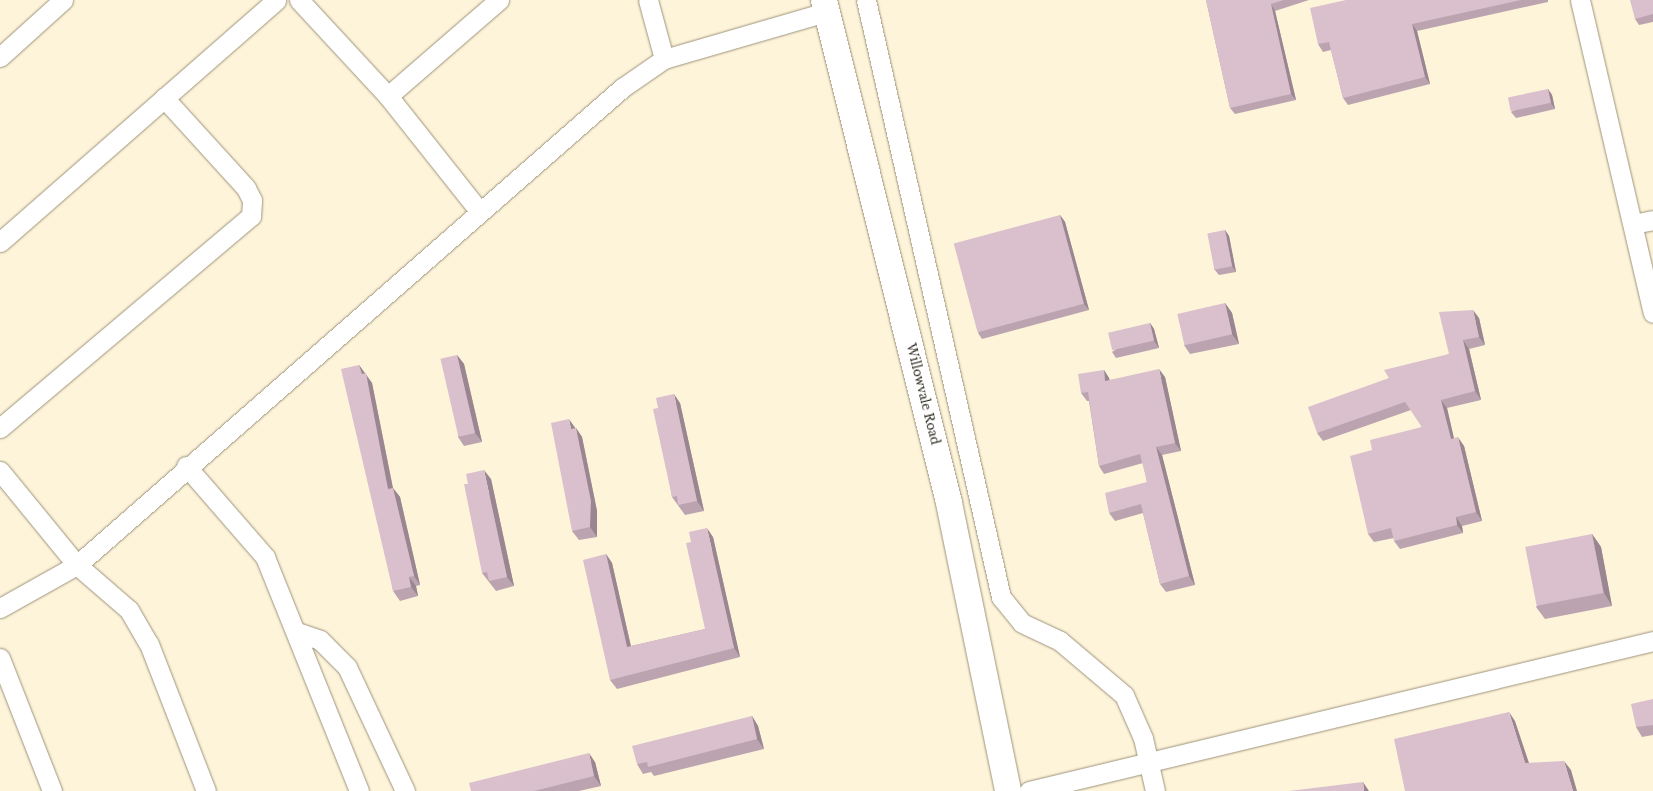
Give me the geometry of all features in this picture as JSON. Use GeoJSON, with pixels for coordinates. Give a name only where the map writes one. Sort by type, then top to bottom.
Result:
{"type":"FeatureCollection","features":[{"type":"Feature","properties":{"kind":"main road","name":"Willowvale Road"},"geometry":{"type":"LineString","coordinates":[[825,6],[949,503],[1008,791]]}},
{"type":"Feature","properties":{"kind":"street"},"geometry":{"type":"LineString","coordinates":[[0,57],[63,0]]}},
{"type":"Feature","properties":{"kind":"street"},"geometry":{"type":"LineString","coordinates":[[0,242],[276,0]]}},
{"type":"Feature","properties":{"kind":"street"},"geometry":{"type":"LineString","coordinates":[[299,0],[388,96],[478,211]]}},
{"type":"Feature","properties":{"kind":"street"},"geometry":{"type":"LineString","coordinates":[[388,96],[499,0]]}},
{"type":"Feature","properties":{"kind":"street"},"geometry":{"type":"LineString","coordinates":[[648,0],[664,59]]}},
{"type":"Feature","properties":{"kind":"street"},"geometry":{"type":"LineString","coordinates":[[866,0],[1001,597],[1022,623],[1060,641],[1124,695],[1150,761],[1155,791]]}},
{"type":"Feature","properties":{"kind":"street"},"geometry":{"type":"LineString","coordinates":[[1580,0],[1653,313]]}},
{"type":"Feature","properties":{"kind":"street"},"geometry":{"type":"LineString","coordinates":[[0,608],[77,565],[186,466],[622,88],[664,59],[825,6]]}},
{"type":"Feature","properties":{"kind":"street"},"geometry":{"type":"LineString","coordinates":[[0,428],[251,216],[252,200],[246,188],[164,98]]}},
{"type":"Feature","properties":{"kind":"street"},"geometry":{"type":"LineString","coordinates":[[1633,224],[1653,220]]}},
{"type":"Feature","properties":{"kind":"street"},"geometry":{"type":"LineString","coordinates":[[186,466],[258,543],[297,632],[359,791]]}},
{"type":"Feature","properties":{"kind":"street"},"geometry":{"type":"LineString","coordinates":[[0,471],[77,565],[124,602],[149,644],[206,791]]}},
{"type":"Feature","properties":{"kind":"street"},"geometry":{"type":"LineString","coordinates":[[297,632],[320,640],[347,667],[405,791]]}},
{"type":"Feature","properties":{"kind":"street"},"geometry":{"type":"LineString","coordinates":[[1029,791],[1653,641]]}},
{"type":"Feature","properties":{"kind":"street"},"geometry":{"type":"LineString","coordinates":[[0,658],[52,791]]}},
{"type":"Feature","properties":{"kind":"building"},"geometry":{"type":"Polygon","coordinates":[[[1206,0],[1284,0],[1271,4],[1291,94],[1230,108],[1206,0]]]}},
{"type":"Feature","properties":{"kind":"building"},"geometry":{"type":"Polygon","coordinates":[[[1346,0],[1521,0],[1412,24],[1425,77],[1343,98],[1329,42],[1318,44],[1310,8],[1346,0]]]}},
{"type":"Feature","properties":{"kind":"building"},"geometry":{"type":"Polygon","coordinates":[[[1630,0],[1653,0],[1653,14],[1635,19],[1630,0]]]}},
{"type":"Feature","properties":{"kind":"building"},"geometry":{"type":"Polygon","coordinates":[[[1548,89],[1551,103],[1511,111],[1508,98],[1548,89]]]}},
{"type":"Feature","properties":{"kind":"building"},"geometry":{"type":"Polygon","coordinates":[[[1060,215],[1084,304],[978,332],[954,243],[1060,215]]]}},
{"type":"Feature","properties":{"kind":"building"},"geometry":{"type":"Polygon","coordinates":[[[1225,230],[1232,266],[1214,270],[1207,233],[1225,230]]]}},
{"type":"Feature","properties":{"kind":"building"},"geometry":{"type":"Polygon","coordinates":[[[1225,303],[1232,334],[1184,345],[1177,314],[1225,303]]]}},
{"type":"Feature","properties":{"kind":"building"},"geometry":{"type":"Polygon","coordinates":[[[1473,310],[1479,337],[1463,340],[1475,391],[1441,400],[1451,439],[1458,437],[1476,512],[1456,517],[1457,525],[1394,541],[1391,528],[1368,534],[1350,456],[1372,450],[1370,440],[1422,427],[1405,402],[1317,433],[1308,407],[1389,378],[1384,370],[1449,354],[1439,312],[1473,310]]]}},
{"type":"Feature","properties":{"kind":"building"},"geometry":{"type":"Polygon","coordinates":[[[1150,323],[1154,341],[1112,350],[1108,333],[1150,323]]]}},
{"type":"Feature","properties":{"kind":"building"},"geometry":{"type":"Polygon","coordinates":[[[457,355],[475,433],[458,437],[440,359],[457,355]]]}},
{"type":"Feature","properties":{"kind":"building"},"geometry":{"type":"Polygon","coordinates":[[[359,365],[362,374],[366,373],[388,489],[393,488],[414,576],[409,577],[411,587],[393,591],[341,369],[359,365]]]}},
{"type":"Feature","properties":{"kind":"building"},"geometry":{"type":"Polygon","coordinates":[[[1159,369],[1175,443],[1156,447],[1189,576],[1160,584],[1141,504],[1109,513],[1105,493],[1147,482],[1140,454],[1099,466],[1088,392],[1081,393],[1078,374],[1104,370],[1105,381],[1159,369]]]}},
{"type":"Feature","properties":{"kind":"building"},"geometry":{"type":"Polygon","coordinates":[[[674,394],[697,501],[678,505],[677,496],[672,497],[653,409],[658,408],[656,398],[674,394]]]}},
{"type":"Feature","properties":{"kind":"building"},"geometry":{"type":"Polygon","coordinates":[[[569,419],[571,429],[576,428],[591,501],[590,527],[572,531],[551,423],[569,419]]]}},
{"type":"Feature","properties":{"kind":"building"},"geometry":{"type":"Polygon","coordinates":[[[484,470],[507,577],[489,581],[487,572],[482,573],[464,484],[468,484],[466,474],[484,470]]]}},
{"type":"Feature","properties":{"kind":"building"},"geometry":{"type":"Polygon","coordinates":[[[707,528],[734,648],[610,680],[583,560],[606,554],[627,647],[705,629],[686,543],[691,542],[689,532],[707,528]]]}},
{"type":"Feature","properties":{"kind":"building"},"geometry":{"type":"Polygon","coordinates":[[[1592,534],[1603,593],[1537,606],[1525,547],[1592,534]]]}},
{"type":"Feature","properties":{"kind":"building"},"geometry":{"type":"Polygon","coordinates":[[[1653,699],[1653,725],[1636,727],[1631,704],[1653,699]]]}},
{"type":"Feature","properties":{"kind":"building"},"geometry":{"type":"Polygon","coordinates":[[[1509,712],[1525,763],[1564,761],[1573,791],[1405,791],[1394,739],[1509,712]]]}},
{"type":"Feature","properties":{"kind":"building"},"geometry":{"type":"Polygon","coordinates":[[[752,716],[757,739],[648,767],[647,762],[637,764],[632,746],[752,716]]]}},
{"type":"Feature","properties":{"kind":"building"},"geometry":{"type":"Polygon","coordinates":[[[589,753],[594,776],[534,791],[471,791],[469,783],[589,753]]]}},
{"type":"Feature","properties":{"kind":"building"},"geometry":{"type":"Polygon","coordinates":[[[1363,782],[1364,791],[1289,791],[1363,782]]]}}]}
